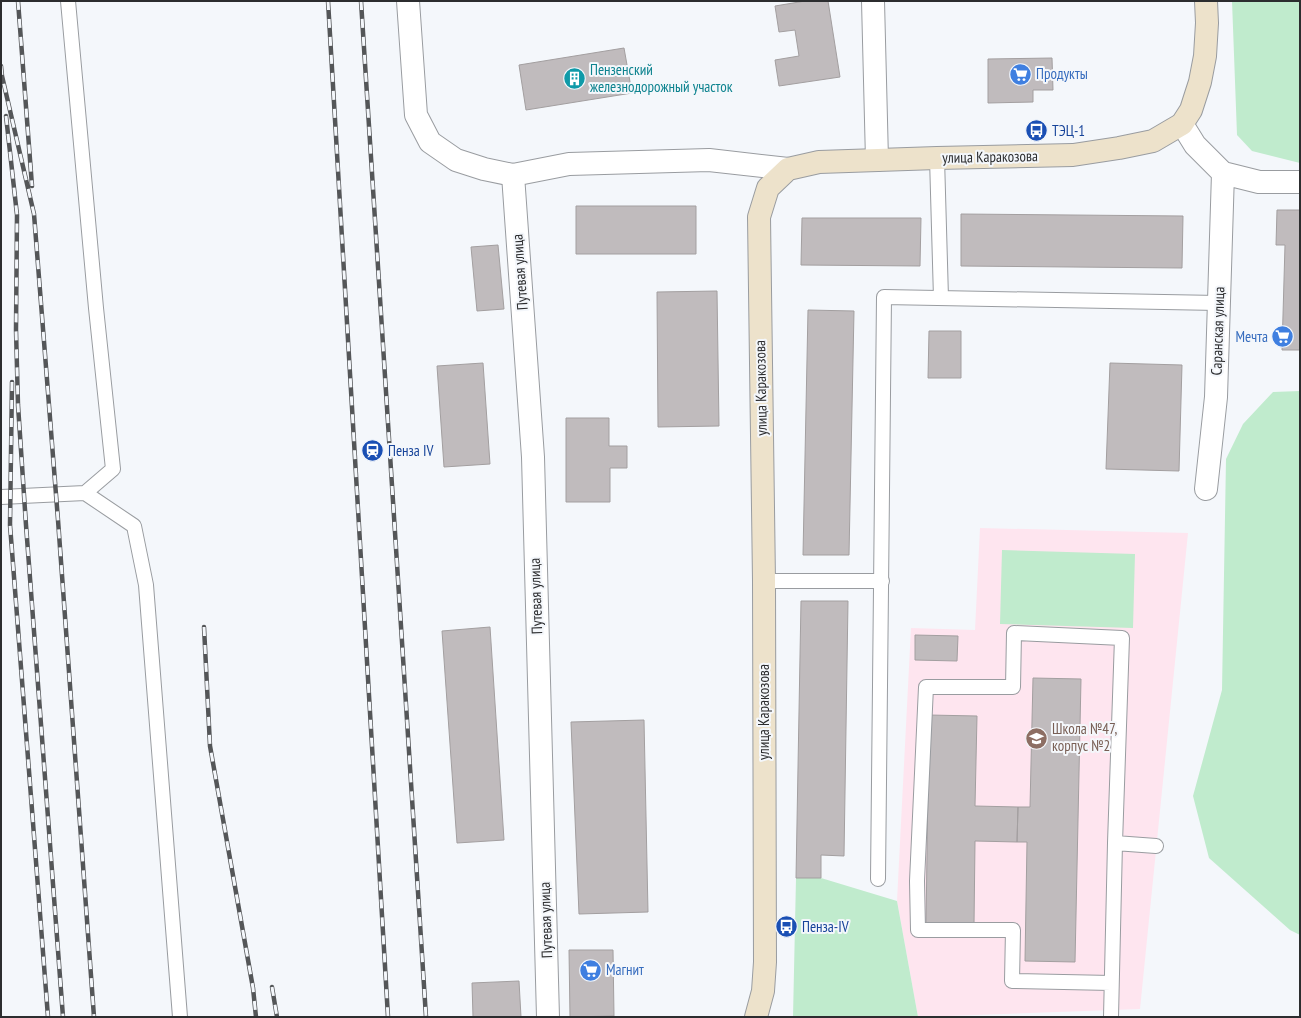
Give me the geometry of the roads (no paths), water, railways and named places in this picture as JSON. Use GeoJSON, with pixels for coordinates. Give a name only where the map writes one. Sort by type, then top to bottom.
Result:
{"type":"FeatureCollection","features":[{"type":"Feature","properties":{"kind":"main road"},"geometry":{"type":"LineString","coordinates":[[1182,124],[1191,110],[1200,82],[1205,56],[1207,23],[1206,1]]}},
{"type":"Feature","properties":{"kind":"main road","name":"улица Каракозова"},"geometry":{"type":"LineString","coordinates":[[756,1017],[763,991],[765,962],[764,581],[759,217],[768,188],[788,169],[819,162],[1073,155],[1153,141],[1182,124]]}},
{"type":"Feature","properties":{"kind":"street"},"geometry":{"type":"LineString","coordinates":[[408,1],[416,114],[430,142],[456,160],[513,176],[569,164],[709,160],[788,169]]}},
{"type":"Feature","properties":{"kind":"street"},"geometry":{"type":"LineString","coordinates":[[874,1],[877,160]]}},
{"type":"Feature","properties":{"kind":"street"},"geometry":{"type":"LineString","coordinates":[[1182,124],[1195,145],[1223,174],[1259,182],[1300,182]]}},
{"type":"Feature","properties":{"kind":"street","name":"Саранская улица"},"geometry":{"type":"LineString","coordinates":[[1206,489],[1216,398],[1223,174]]}},
{"type":"Feature","properties":{"kind":"street","name":"Путевая улица"},"geometry":{"type":"LineString","coordinates":[[513,176],[533,457],[548,1017]]}},
{"type":"Feature","properties":{"kind":"lane"},"geometry":{"type":"LineString","coordinates":[[68,1],[96,308],[113,469],[86,493]]}},
{"type":"Feature","properties":{"kind":"lane"},"geometry":{"type":"LineString","coordinates":[[937,158],[941,298]]}},
{"type":"Feature","properties":{"kind":"lane"},"geometry":{"type":"LineString","coordinates":[[878,878],[884,297],[1218,303]]}},
{"type":"Feature","properties":{"kind":"lane"},"geometry":{"type":"LineString","coordinates":[[1,497],[86,493],[134,526],[146,585],[180,1017]]}},
{"type":"Feature","properties":{"kind":"lane"},"geometry":{"type":"LineString","coordinates":[[764,581],[882,581]]}},
{"type":"Feature","properties":{"kind":"lane"},"geometry":{"type":"LineString","coordinates":[[1111,983],[1012,981],[1013,930],[918,930],[918,881],[926,687],[1013,687],[1014,633],[1122,638],[1111,1017]]}},
{"type":"Feature","properties":{"kind":"lane"},"geometry":{"type":"LineString","coordinates":[[1115,843],[1156,846]]}},
{"type":"Feature","properties":{"kind":"railway"},"geometry":{"type":"LineString","coordinates":[[18,1],[32,186]]}},
{"type":"Feature","properties":{"kind":"railway"},"geometry":{"type":"LineString","coordinates":[[328,1],[388,1017]]}},
{"type":"Feature","properties":{"kind":"railway"},"geometry":{"type":"LineString","coordinates":[[361,1],[426,1017]]}},
{"type":"Feature","properties":{"kind":"railway"},"geometry":{"type":"LineString","coordinates":[[1,66],[2,76],[34,214],[94,1017]]}},
{"type":"Feature","properties":{"kind":"railway"},"geometry":{"type":"LineString","coordinates":[[6,116],[17,215],[16,330],[18,405],[63,1017]]}},
{"type":"Feature","properties":{"kind":"railway"},"geometry":{"type":"LineString","coordinates":[[12,382],[10,525],[48,1017]]}},
{"type":"Feature","properties":{"kind":"railway"},"geometry":{"type":"LineString","coordinates":[[204,627],[210,746],[253,988],[256,1017]]}},
{"type":"Feature","properties":{"kind":"railway"},"geometry":{"type":"LineString","coordinates":[[272,987],[277,1017]]}},
{"type":"Feature","properties":{"kind":"place","name":"Продукты"},"geometry":{"type":"Point","coordinates":[1020,74]}},
{"type":"Feature","properties":{"kind":"place","name":"Пензенский железнодорожный участок"},"geometry":{"type":"Point","coordinates":[575,79]}},
{"type":"Feature","properties":{"kind":"place","name":"ТЭЦ-1"},"geometry":{"type":"Point","coordinates":[1037,131]}},
{"type":"Feature","properties":{"kind":"place","name":"Мечта"},"geometry":{"type":"Point","coordinates":[1283,337]}},
{"type":"Feature","properties":{"kind":"place","name":"Пенза IV"},"geometry":{"type":"Point","coordinates":[372,451]}},
{"type":"Feature","properties":{"kind":"place","name":"Школа №47, корпус №2"},"geometry":{"type":"Point","coordinates":[1036,738]}},
{"type":"Feature","properties":{"kind":"place","name":"Пенза-IV"},"geometry":{"type":"Point","coordinates":[787,927]}},
{"type":"Feature","properties":{"kind":"place","name":"Магнит"},"geometry":{"type":"Point","coordinates":[591,970]}}]}
